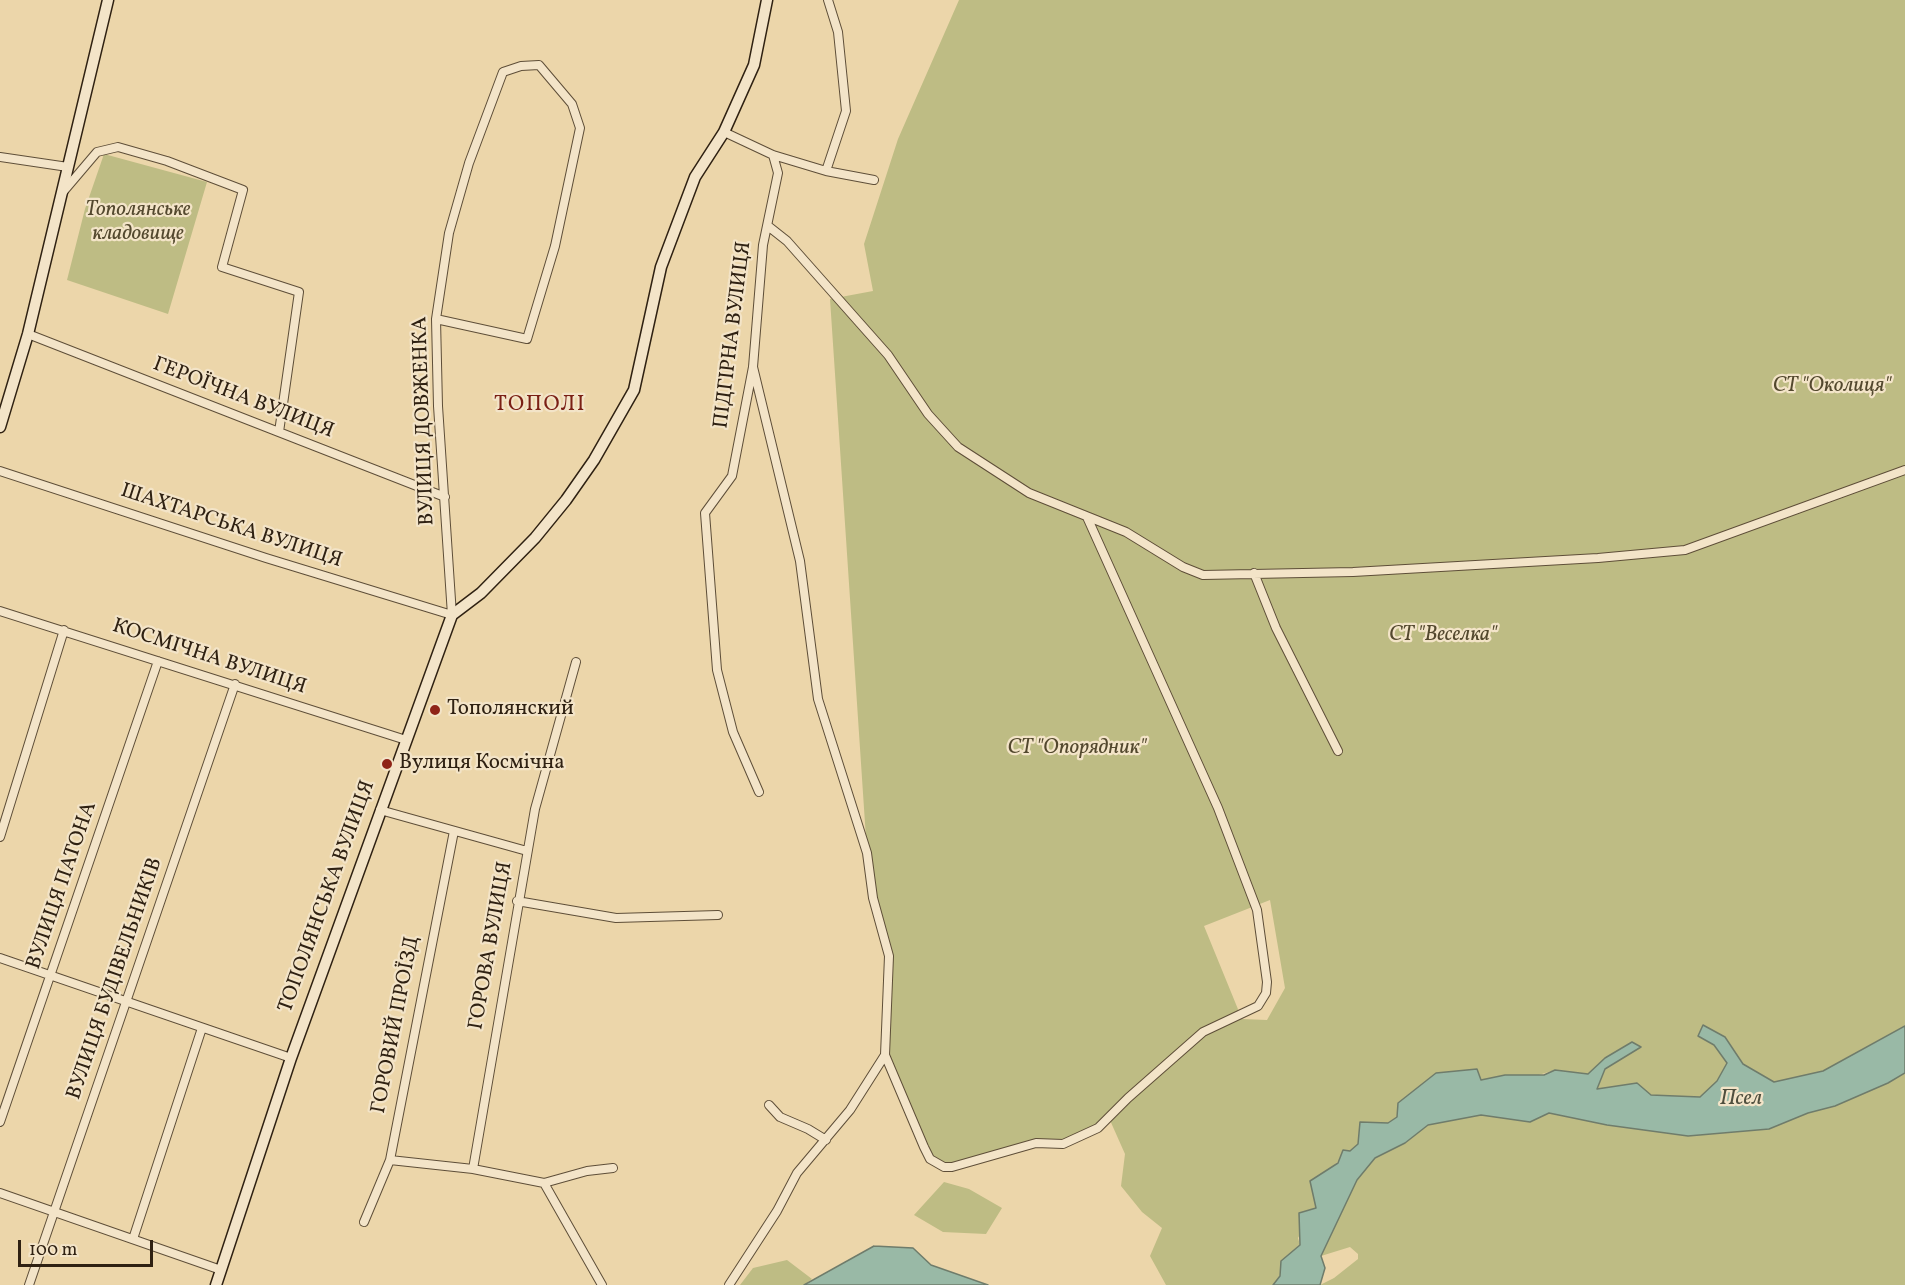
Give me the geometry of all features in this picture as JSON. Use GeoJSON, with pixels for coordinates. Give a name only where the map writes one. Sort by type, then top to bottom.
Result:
{"type":"FeatureCollection","features":[{"type":"Feature","properties":{"kind":"street"},"geometry":{"type":"LineString","coordinates":[[0,427],[28,334],[108,0]]}},
{"type":"Feature","properties":{"kind":"street"},"geometry":{"type":"LineString","coordinates":[[452,615],[481,593],[535,538],[594,460],[634,390],[641,367],[661,267],[695,177],[724,132],[754,65],[767,0]]}},
{"type":"Feature","properties":{"kind":"street"},"geometry":{"type":"LineString","coordinates":[[826,171],[846,111],[838,32],[828,0]]}},
{"type":"Feature","properties":{"kind":"street","name":"ВУЛИЦЯ ДОВЖЕНКА"},"geometry":{"type":"LineString","coordinates":[[436,319],[527,339],[555,246],[580,128],[572,104],[539,65],[521,66],[503,72],[469,163],[449,233],[436,319],[438,406],[452,615]]}},
{"type":"Feature","properties":{"kind":"street"},"geometry":{"type":"LineString","coordinates":[[724,132],[773,155],[826,171],[874,180]]}},
{"type":"Feature","properties":{"kind":"street"},"geometry":{"type":"LineString","coordinates":[[63,193],[96,152],[118,147],[167,161],[243,189],[222,267],[299,292],[279,432]]}},
{"type":"Feature","properties":{"kind":"street","name":"ПІДГІРНА ВУЛИЦЯ"},"geometry":{"type":"LineString","coordinates":[[759,792],[733,732],[717,670],[705,513],[732,476],[753,367],[763,245],[778,173],[773,155]]}},
{"type":"Feature","properties":{"kind":"street"},"geometry":{"type":"LineString","coordinates":[[0,157],[68,167]]}},
{"type":"Feature","properties":{"kind":"street"},"geometry":{"type":"LineString","coordinates":[[768,226],[787,241],[888,355],[928,414],[958,447],[1029,493],[1126,531],[1183,567],[1203,575],[1353,572],[1598,558],[1685,550],[1905,470]]}},
{"type":"Feature","properties":{"kind":"street","name":"ГЕРОЇЧНА ВУЛИЦЯ"},"geometry":{"type":"LineString","coordinates":[[28,334],[445,497]]}},
{"type":"Feature","properties":{"kind":"street"},"geometry":{"type":"LineString","coordinates":[[753,367],[800,561],[818,699],[867,853],[873,898],[889,956],[885,1055],[889,1070],[903,1095],[930,1159],[944,1167],[952,1167],[1036,1143],[1063,1144],[1098,1128],[1128,1098],[1203,1032],[1258,1006],[1265,999],[1268,982],[1257,910],[1218,808],[1087,517]]}},
{"type":"Feature","properties":{"kind":"street","name":"ШАХТАРСЬКА ВУЛИЦЯ"},"geometry":{"type":"LineString","coordinates":[[0,471],[266,558],[452,615]]}},
{"type":"Feature","properties":{"kind":"street"},"geometry":{"type":"LineString","coordinates":[[1254,573],[1272,620],[1338,751]]}},
{"type":"Feature","properties":{"kind":"street","name":"КОСМІЧНА ВУЛИЦЯ"},"geometry":{"type":"LineString","coordinates":[[0,611],[406,740]]}},
{"type":"Feature","properties":{"kind":"street","name":"ТОПОЛЯНСЬКА ВУЛИЦЯ"},"geometry":{"type":"LineString","coordinates":[[216,1285],[291,1058],[452,615]]}},
{"type":"Feature","properties":{"kind":"street"},"geometry":{"type":"LineString","coordinates":[[0,837],[64,630]]}},
{"type":"Feature","properties":{"kind":"street","name":"ВУЛИЦЯ ПАТОНА"},"geometry":{"type":"LineString","coordinates":[[0,1122],[52,976],[158,661]]}},
{"type":"Feature","properties":{"kind":"street","name":"ГОРОВА ВУЛИЦЯ"},"geometry":{"type":"LineString","coordinates":[[473,1170],[517,901],[535,810],[576,663]]}},
{"type":"Feature","properties":{"kind":"street","name":"ВУЛИЦЯ БУДІВЕЛЬНИКІВ"},"geometry":{"type":"LineString","coordinates":[[30,1285],[235,684]]}},
{"type":"Feature","properties":{"kind":"street"},"geometry":{"type":"LineString","coordinates":[[380,810],[527,851]]}},
{"type":"Feature","properties":{"kind":"street","name":"ГОРОВИЙ ПРОЇЗД"},"geometry":{"type":"LineString","coordinates":[[364,1222],[390,1160],[454,831]]}},
{"type":"Feature","properties":{"kind":"street"},"geometry":{"type":"LineString","coordinates":[[517,901],[616,918],[718,915]]}},
{"type":"Feature","properties":{"kind":"street"},"geometry":{"type":"LineString","coordinates":[[0,958],[291,1058]]}},
{"type":"Feature","properties":{"kind":"street"},"geometry":{"type":"LineString","coordinates":[[133,1239],[202,1028]]}},
{"type":"Feature","properties":{"kind":"street"},"geometry":{"type":"LineString","coordinates":[[729,1285],[777,1211],[797,1173],[850,1110],[885,1055]]}},
{"type":"Feature","properties":{"kind":"street"},"geometry":{"type":"LineString","coordinates":[[769,1105],[780,1117],[826,1140]]}},
{"type":"Feature","properties":{"kind":"street"},"geometry":{"type":"LineString","coordinates":[[390,1160],[473,1170],[543,1183],[587,1171],[613,1168]]}},
{"type":"Feature","properties":{"kind":"street"},"geometry":{"type":"LineString","coordinates":[[543,1183],[602,1285]]}},
{"type":"Feature","properties":{"kind":"street"},"geometry":{"type":"LineString","coordinates":[[0,1193],[221,1270]]}},
{"type":"Feature","properties":{"kind":"green space"},"geometry":{"type":"Polygon","coordinates":[[[959,0],[1905,0],[1905,1026],[1823,1071],[1774,1082],[1743,1064],[1725,1037],[1699,1036],[1714,1045],[1727,1063],[1717,1081],[1701,1097],[1651,1095],[1637,1083],[1597,1090],[1605,1069],[1640,1047],[1605,1058],[1588,1074],[1555,1070],[1532,1077],[1505,1075],[1481,1080],[1388,1123],[1360,1122],[1358,1144],[1325,1173],[1316,1208],[1298,1238],[1300,1245],[1282,1261],[1280,1276],[1273,1285],[1166,1285],[1150,1256],[1162,1228],[1142,1212],[1121,1186],[1125,1154],[1109,1118],[1063,1144],[1049,1142],[952,1167],[936,1163],[885,1055],[889,956],[867,853],[830,299],[873,291],[864,244],[898,139],[959,0]],[[1270,900],[1204,926],[1242,1019],[1267,1020],[1285,988],[1270,900]]]}},
{"type":"Feature","properties":{"kind":"green space","name":"Тополянське кладовище"},"geometry":{"type":"Polygon","coordinates":[[[104,154],[207,182],[168,314],[67,280],[85,209],[104,154]]]}},
{"type":"Feature","properties":{"kind":"green space"},"geometry":{"type":"Polygon","coordinates":[[[1905,1073],[1905,1285],[1320,1285],[1334,1278],[1358,1259],[1358,1254],[1350,1247],[1321,1256],[1357,1180],[1375,1158],[1405,1143],[1428,1125],[1481,1115],[1530,1122],[1549,1113],[1607,1125],[1688,1136],[1769,1129],[1808,1113],[1835,1106],[1905,1073]]]}},
{"type":"Feature","properties":{"kind":"green space"},"geometry":{"type":"Polygon","coordinates":[[[944,1182],[969,1189],[1002,1208],[986,1234],[943,1232],[914,1215],[944,1182]]]}},
{"type":"Feature","properties":{"kind":"green space"},"geometry":{"type":"Polygon","coordinates":[[[787,1260],[812,1279],[804,1285],[740,1285],[753,1268],[787,1260]]]}},
{"type":"Feature","properties":{"kind":"water","name":"Псел"},"geometry":{"type":"Polygon","coordinates":[[[1703,1025],[1725,1037],[1743,1064],[1774,1082],[1823,1071],[1905,1026],[1905,1073],[1835,1106],[1808,1113],[1769,1129],[1688,1136],[1607,1125],[1549,1113],[1530,1122],[1481,1115],[1428,1125],[1405,1143],[1375,1158],[1357,1180],[1321,1256],[1325,1268],[1320,1285],[1273,1285],[1280,1276],[1281,1261],[1300,1245],[1299,1213],[1316,1208],[1310,1181],[1338,1163],[1343,1150],[1350,1151],[1358,1144],[1360,1122],[1388,1123],[1397,1117],[1398,1103],[1436,1073],[1477,1069],[1481,1080],[1505,1075],[1544,1075],[1555,1070],[1588,1074],[1605,1058],[1632,1042],[1641,1047],[1605,1069],[1597,1089],[1637,1083],[1651,1095],[1700,1097],[1717,1081],[1727,1063],[1714,1045],[1698,1036],[1703,1025]]]}},
{"type":"Feature","properties":{"kind":"water"},"geometry":{"type":"Polygon","coordinates":[[[874,1246],[913,1248],[931,1265],[988,1285],[804,1285],[874,1246]]]}},
{"type":"Feature","properties":{"kind":"place","name":"Тополянский"},"geometry":{"type":"Point","coordinates":[435,710]}},
{"type":"Feature","properties":{"kind":"place","name":"Вулиця Космічна"},"geometry":{"type":"Point","coordinates":[387,764]}},
{"type":"Feature","properties":{"kind":"district","name":"ТОПОЛІ"},"geometry":{"type":"Point","coordinates":[540,406]}},
{"type":"Feature","properties":{"kind":"park label","name":"СТ \"Околиця\""},"geometry":{"type":"Point","coordinates":[1832,387]}},
{"type":"Feature","properties":{"kind":"park label","name":"СТ \"Веселка\""},"geometry":{"type":"Point","coordinates":[1443,636]}},
{"type":"Feature","properties":{"kind":"park label","name":"СТ \"Опорядник\""},"geometry":{"type":"Point","coordinates":[1077,749]}}]}
